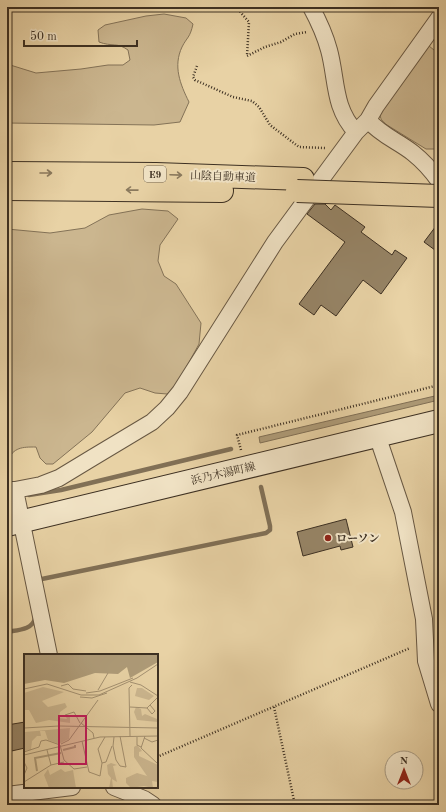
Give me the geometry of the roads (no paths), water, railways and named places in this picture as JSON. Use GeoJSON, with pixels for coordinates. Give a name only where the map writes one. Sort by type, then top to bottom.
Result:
{"type":"FeatureCollection","features":[{"type":"Feature","properties":{"kind":"highway","name":"山陰自動車道"},"geometry":{"type":"LineString","coordinates":[[7,173],[156,174],[439,196]]}},
{"type":"Feature","properties":{"kind":"highway","name":"山陰自動車道"},"geometry":{"type":"LineString","coordinates":[[7,189],[300,185],[439,185]]}},
{"type":"Feature","properties":{"kind":"main road","name":"浜乃木湯町線"},"geometry":{"type":"LineString","coordinates":[[15,523],[439,421]]}},
{"type":"Feature","properties":{"kind":"street"},"geometry":{"type":"LineString","coordinates":[[311,7],[330,51],[338,101],[343,115],[348,124],[356,132]]}},
{"type":"Feature","properties":{"kind":"street"},"geometry":{"type":"LineString","coordinates":[[49,654],[34,579],[15,523],[11,490],[41,485],[59,478],[152,422],[167,408],[180,392],[275,242],[356,132],[368,120],[376,106],[439,18]]}},
{"type":"Feature","properties":{"kind":"street"},"geometry":{"type":"LineString","coordinates":[[368,120],[377,130],[413,153],[431,170],[439,181]]}},
{"type":"Feature","properties":{"kind":"street"},"geometry":{"type":"LineString","coordinates":[[377,435],[403,512],[424,619],[426,661],[439,704]]}},
{"type":"Feature","properties":{"kind":"street"},"geometry":{"type":"LineString","coordinates":[[7,795],[64,788]]}},
{"type":"Feature","properties":{"kind":"street"},"geometry":{"type":"LineString","coordinates":[[116,788],[144,799],[153,805]]}},
{"type":"Feature","properties":{"kind":"waterway"},"geometry":{"type":"LineString","coordinates":[[29,495],[61,490],[231,449]]}},
{"type":"Feature","properties":{"kind":"waterway"},"geometry":{"type":"LineString","coordinates":[[37,580],[266,533],[270,530],[270,526],[261,487]]}},
{"type":"Feature","properties":{"kind":"waterway"},"geometry":{"type":"LineString","coordinates":[[7,632],[28,627],[34,622],[35,618]]}},
{"type":"Feature","properties":{"kind":"place","name":"ローソン"},"geometry":{"type":"Point","coordinates":[328,538]}}]}
